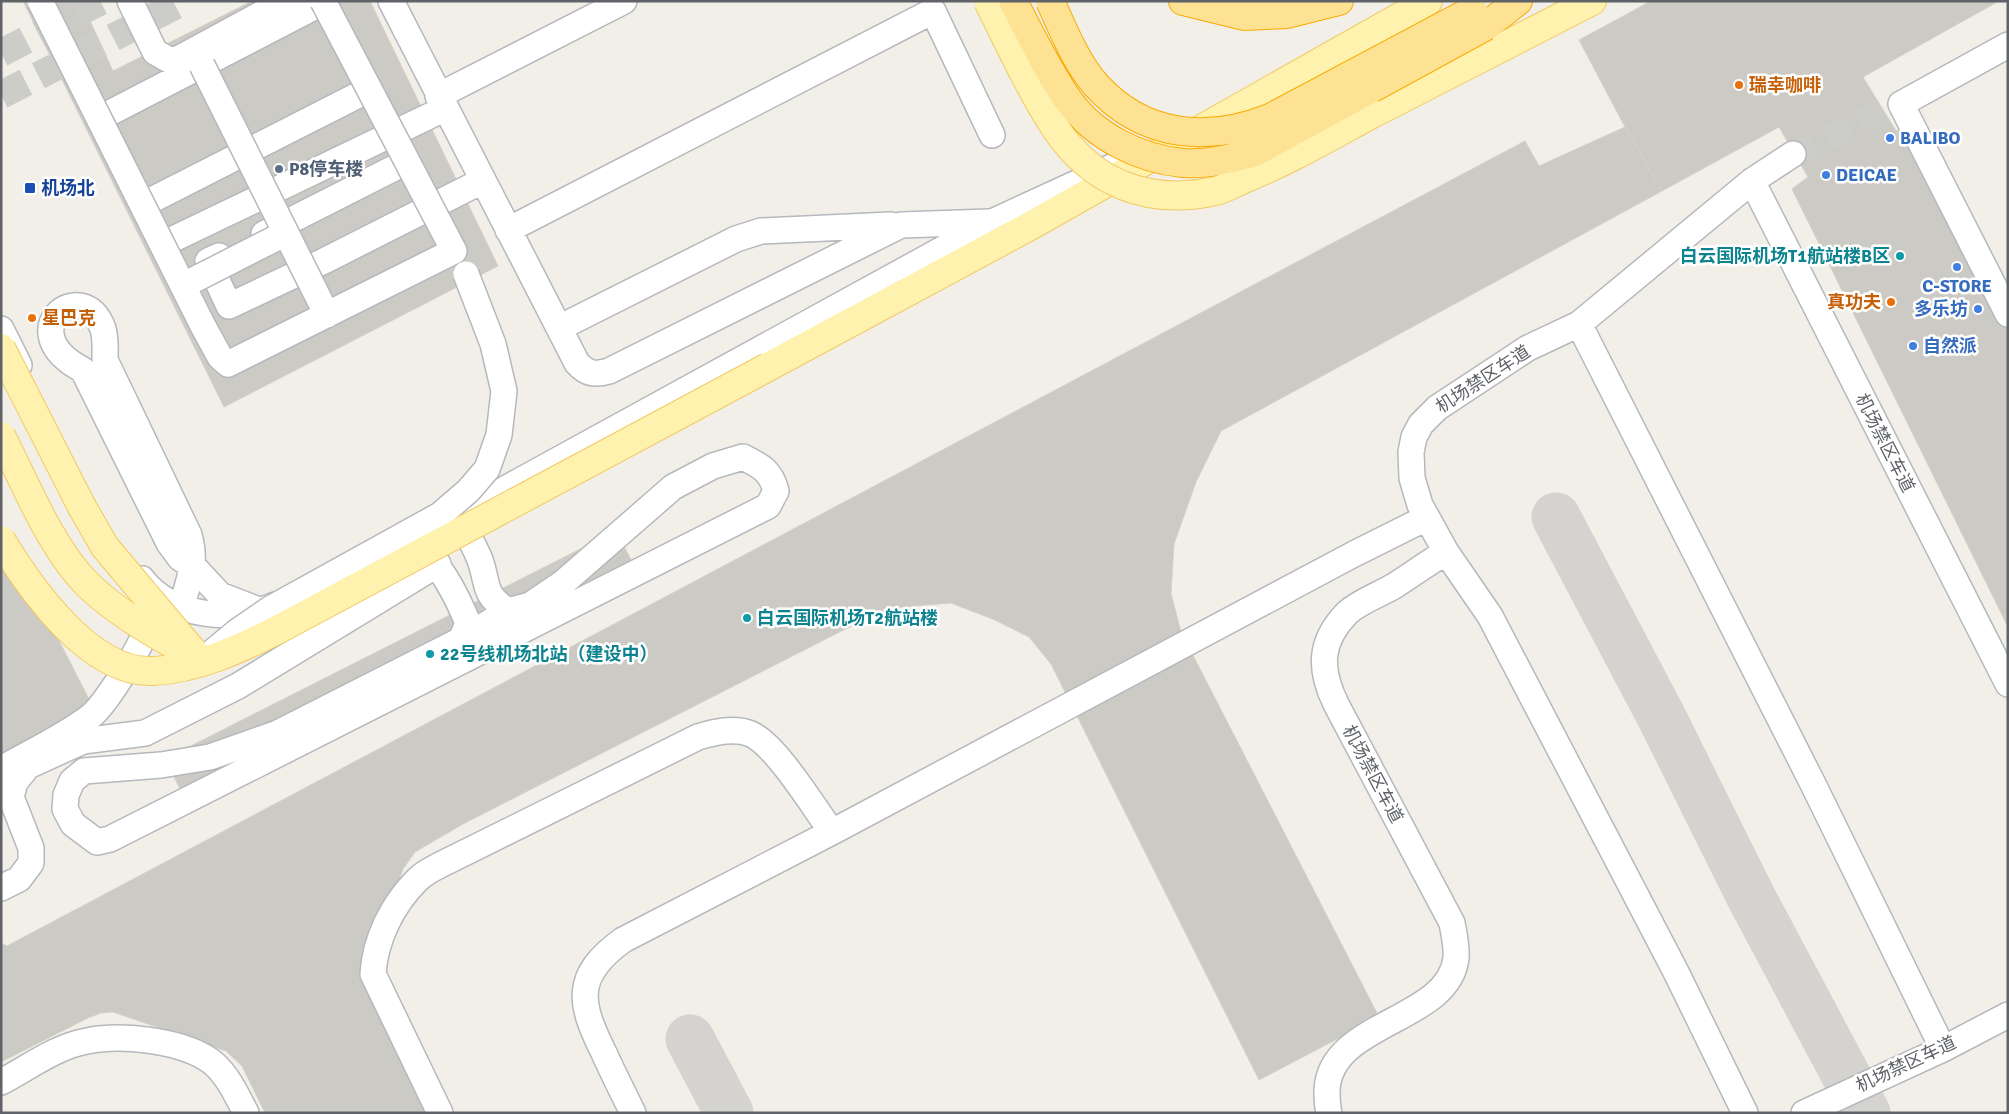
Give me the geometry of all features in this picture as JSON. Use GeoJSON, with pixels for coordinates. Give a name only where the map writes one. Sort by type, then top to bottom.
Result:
{"type":"FeatureCollection","features":[{"type":"Feature","properties":{"kind":"highway"},"geometry":{"type":"LineString","coordinates":[[1013,1],[1046,64],[1070,102],[1104,136],[1138,153],[1183,163],[1219,161],[1255,152],[1483,12]]}},
{"type":"Feature","properties":{"kind":"highway"},"geometry":{"type":"LineString","coordinates":[[1050,1],[1080,61],[1095,84],[1119,107],[1146,123],[1175,131],[1218,132],[1244,128],[1270,118],[1483,12],[1518,1]]}},
{"type":"Feature","properties":{"kind":"highway"},"geometry":{"type":"LineString","coordinates":[[1183,1],[1244,16],[1287,14],[1339,1]]}},
{"type":"Feature","properties":{"kind":"main road"},"geometry":{"type":"LineString","coordinates":[[988,1],[1054,126],[1070,146],[1095,171],[1127,188],[1154,195],[1180,196],[1216,191],[1268,169],[1592,1]]}},
{"type":"Feature","properties":{"kind":"main road"},"geometry":{"type":"LineString","coordinates":[[1,540],[19,570],[62,622],[89,648],[116,663],[151,671],[201,661],[241,648],[1030,226],[1428,1]]}},
{"type":"Feature","properties":{"kind":"main road"},"geometry":{"type":"LineString","coordinates":[[1483,12],[1531,1]]}},
{"type":"Feature","properties":{"kind":"main road"},"geometry":{"type":"LineString","coordinates":[[1,348],[82,507],[106,547],[201,661]]}},
{"type":"Feature","properties":{"kind":"main road"},"geometry":{"type":"LineString","coordinates":[[1,436],[49,529],[65,555],[87,584],[115,608],[201,661]]}},
{"type":"Feature","properties":{"kind":"street"},"geometry":{"type":"LineString","coordinates":[[40,1],[144,204],[203,326],[220,357],[228,364],[454,250]]}},
{"type":"Feature","properties":{"kind":"street"},"geometry":{"type":"LineString","coordinates":[[130,1],[155,52],[171,61],[285,1]]}},
{"type":"Feature","properties":{"kind":"street"},"geometry":{"type":"LineString","coordinates":[[391,1],[482,181],[559,328],[583,369],[598,374],[609,371],[901,225]]}},
{"type":"Feature","properties":{"kind":"street"},"geometry":{"type":"LineString","coordinates":[[164,244],[267,196],[360,149],[624,1]]}},
{"type":"Feature","properties":{"kind":"street"},"geometry":{"type":"LineString","coordinates":[[100,118],[323,2],[466,274],[492,344],[504,391],[499,435],[487,469],[468,491],[440,515],[270,609],[238,631],[201,661]]}},
{"type":"Feature","properties":{"kind":"street"},"geometry":{"type":"LineString","coordinates":[[508,230],[931,6],[992,135]]}},
{"type":"Feature","properties":{"kind":"street"},"geometry":{"type":"LineString","coordinates":[[2008,45],[1892,106],[2008,314]]}},
{"type":"Feature","properties":{"kind":"street"},"geometry":{"type":"LineString","coordinates":[[202,65],[327,315]]}},
{"type":"Feature","properties":{"kind":"street"},"geometry":{"type":"LineString","coordinates":[[144,204],[368,90]]}},
{"type":"Feature","properties":{"kind":"street"},"geometry":{"type":"LineString","coordinates":[[1,329],[90,502],[121,553],[151,590],[181,608],[218,615],[261,611],[328,583],[416,538],[992,222],[1064,187],[1218,120]]}},
{"type":"Feature","properties":{"kind":"street"},"geometry":{"type":"LineString","coordinates":[[1752,181],[1793,154]]}},
{"type":"Feature","properties":{"kind":"street"},"geometry":{"type":"LineString","coordinates":[[406,162],[208,261],[230,306],[482,181]]}},
{"type":"Feature","properties":{"kind":"street","name":"机场禁区车道"},"geometry":{"type":"LineString","coordinates":[[1329,1113],[1328,1083],[1338,1062],[1364,1037],[1432,998],[1445,985],[1456,958],[1452,923],[1326,684],[1323,657],[1330,638],[1348,613],[1446,552],[1420,506],[1410,466],[1414,437],[1421,424],[1437,408],[1528,348],[1579,324],[1752,181],[2008,684]]}},
{"type":"Feature","properties":{"kind":"street"},"geometry":{"type":"LineString","coordinates":[[203,326],[308,276],[432,210]]}},
{"type":"Feature","properties":{"kind":"street"},"geometry":{"type":"LineString","coordinates":[[559,328],[736,239],[761,230],[992,222]]}},
{"type":"Feature","properties":{"kind":"street"},"geometry":{"type":"LineString","coordinates":[[184,286],[286,234]]}},
{"type":"Feature","properties":{"kind":"street"},"geometry":{"type":"LineString","coordinates":[[181,608],[193,566],[193,552],[189,535],[105,360],[104,330],[97,318],[87,309],[74,305],[60,310],[52,321],[51,336],[58,352],[69,362],[83,370],[169,543],[180,558],[193,566],[220,595],[261,611]]}},
{"type":"Feature","properties":{"kind":"street"},"geometry":{"type":"LineString","coordinates":[[1579,324],[1812,782],[1943,1049]]}},
{"type":"Feature","properties":{"kind":"street"},"geometry":{"type":"LineString","coordinates":[[743,457],[764,467],[773,478],[776,491],[768,506],[110,839],[97,842],[84,834],[73,824],[65,809],[66,795],[72,781],[84,771],[161,766],[210,757],[278,733],[461,640],[508,611],[530,605],[564,582],[673,487],[713,466],[743,457]]}},
{"type":"Feature","properties":{"kind":"street"},"geometry":{"type":"LineString","coordinates":[[457,514],[480,560],[485,584],[494,602],[508,611]]}},
{"type":"Feature","properties":{"kind":"street"},"geometry":{"type":"LineString","coordinates":[[633,1113],[588,1021],[584,996],[590,974],[605,953],[623,940],[832,832],[1354,554],[1426,518]]}},
{"type":"Feature","properties":{"kind":"street"},"geometry":{"type":"LineString","coordinates":[[416,538],[438,564],[454,590],[468,623],[461,640]]}},
{"type":"Feature","properties":{"kind":"street"},"geometry":{"type":"LineString","coordinates":[[1446,552],[1490,616],[1676,972],[1745,1113]]}},
{"type":"Feature","properties":{"kind":"street"},"geometry":{"type":"LineString","coordinates":[[1,888],[19,879],[31,863],[30,848],[11,797],[15,782],[28,766],[84,741],[145,733],[238,686],[438,564]]}},
{"type":"Feature","properties":{"kind":"street"},"geometry":{"type":"LineString","coordinates":[[1,769],[92,715],[140,646],[153,618],[151,590]]}},
{"type":"Feature","properties":{"kind":"street"},"geometry":{"type":"LineString","coordinates":[[440,1113],[373,974],[374,956],[380,936],[399,901],[417,879],[440,865],[698,737],[721,730],[750,734],[772,751],[832,832]]}},
{"type":"Feature","properties":{"kind":"street","name":"机场禁区车道"},"geometry":{"type":"LineString","coordinates":[[1804,1113],[1943,1049],[2008,1015]]}},
{"type":"Feature","properties":{"kind":"street"},"geometry":{"type":"LineString","coordinates":[[1,1082],[60,1050],[86,1041],[128,1037],[178,1047],[207,1058],[232,1084],[246,1113]]}},
{"type":"Feature","properties":{"kind":"building","name":"P8停车楼"},"geometry":{"type":"Polygon","coordinates":[[[23,1],[81,1],[113,71],[252,1],[370,1],[498,266],[224,407],[23,1]]]}},
{"type":"Feature","properties":{"kind":"building","name":"白云国际机场T1航站楼B区"},"geometry":{"type":"Polygon","coordinates":[[[1651,1],[1999,1],[1863,77],[1896,131],[1910,125],[2008,320],[2008,627],[1792,189],[1808,177],[1779,127],[1662,191],[1625,127],[1579,40],[1651,1]]]}},
{"type":"Feature","properties":{"kind":"building","name":"白云国际机场T2航站楼"},"geometry":{"type":"Polygon","coordinates":[[[1625,127],[1662,191],[1221,431],[1196,482],[1174,544],[1171,594],[1181,632],[1379,1017],[1259,1080],[1051,664],[1029,637],[995,620],[951,603],[902,607],[871,616],[463,824],[415,852],[403,869],[369,960],[432,1113],[265,1113],[242,1066],[226,1051],[113,1012],[101,1013],[88,1018],[1,1062],[1,943],[7,946],[1525,141],[1539,166],[1625,127]]]}},
{"type":"Feature","properties":{"kind":"building"},"geometry":{"type":"Polygon","coordinates":[[[1,527],[94,709],[1,755],[1,527]]]}},
{"type":"Feature","properties":{"kind":"building","name":"22号线机场北站（建设中）"},"geometry":{"type":"Polygon","coordinates":[[[616,531],[640,577],[188,805],[165,759],[616,531]]]}},
{"type":"Feature","properties":{"kind":"taxiway"},"geometry":{"type":"LineString","coordinates":[[1556,517],[1662,718],[1751,897],[1866,1113]]}},
{"type":"Feature","properties":{"kind":"taxiway"},"geometry":{"type":"LineString","coordinates":[[690,1039],[729,1113]]}},
{"type":"Feature","properties":{"kind":"tunnel"},"geometry":{"type":"LineString","coordinates":[[1,53],[101,1]]}},
{"type":"Feature","properties":{"kind":"tunnel"},"geometry":{"type":"LineString","coordinates":[[1,95],[184,1]]}},
{"type":"Feature","properties":{"kind":"tunnel"},"geometry":{"type":"LineString","coordinates":[[1793,154],[1883,109]]}},
{"type":"Feature","properties":{"kind":"place","name":"瑞幸咖啡"},"geometry":{"type":"Point","coordinates":[1739,85]}},
{"type":"Feature","properties":{"kind":"place","name":"BALIBO"},"geometry":{"type":"Point","coordinates":[1890,138]}},
{"type":"Feature","properties":{"kind":"place","name":"P8停车楼"},"geometry":{"type":"Point","coordinates":[279,169]}},
{"type":"Feature","properties":{"kind":"place","name":"DEICAE"},"geometry":{"type":"Point","coordinates":[1826,175]}},
{"type":"Feature","properties":{"kind":"place","name":"机场北"},"geometry":{"type":"Point","coordinates":[30,188]}},
{"type":"Feature","properties":{"kind":"place","name":"白云国际机场T1航站楼B区"},"geometry":{"type":"Point","coordinates":[1900,256]}},
{"type":"Feature","properties":{"kind":"place","name":"C-STORE"},"geometry":{"type":"Point","coordinates":[1957,267]}},
{"type":"Feature","properties":{"kind":"place","name":"真功夫"},"geometry":{"type":"Point","coordinates":[1891,302]}},
{"type":"Feature","properties":{"kind":"place","name":"多乐坊"},"geometry":{"type":"Point","coordinates":[1978,309]}},
{"type":"Feature","properties":{"kind":"place","name":"星巴克"},"geometry":{"type":"Point","coordinates":[32,318]}},
{"type":"Feature","properties":{"kind":"place","name":"自然派"},"geometry":{"type":"Point","coordinates":[1913,346]}},
{"type":"Feature","properties":{"kind":"place","name":"白云国际机场T2航站楼"},"geometry":{"type":"Point","coordinates":[747,618]}},
{"type":"Feature","properties":{"kind":"place","name":"22号线机场北站（建设中）"},"geometry":{"type":"Point","coordinates":[430,654]}}]}
